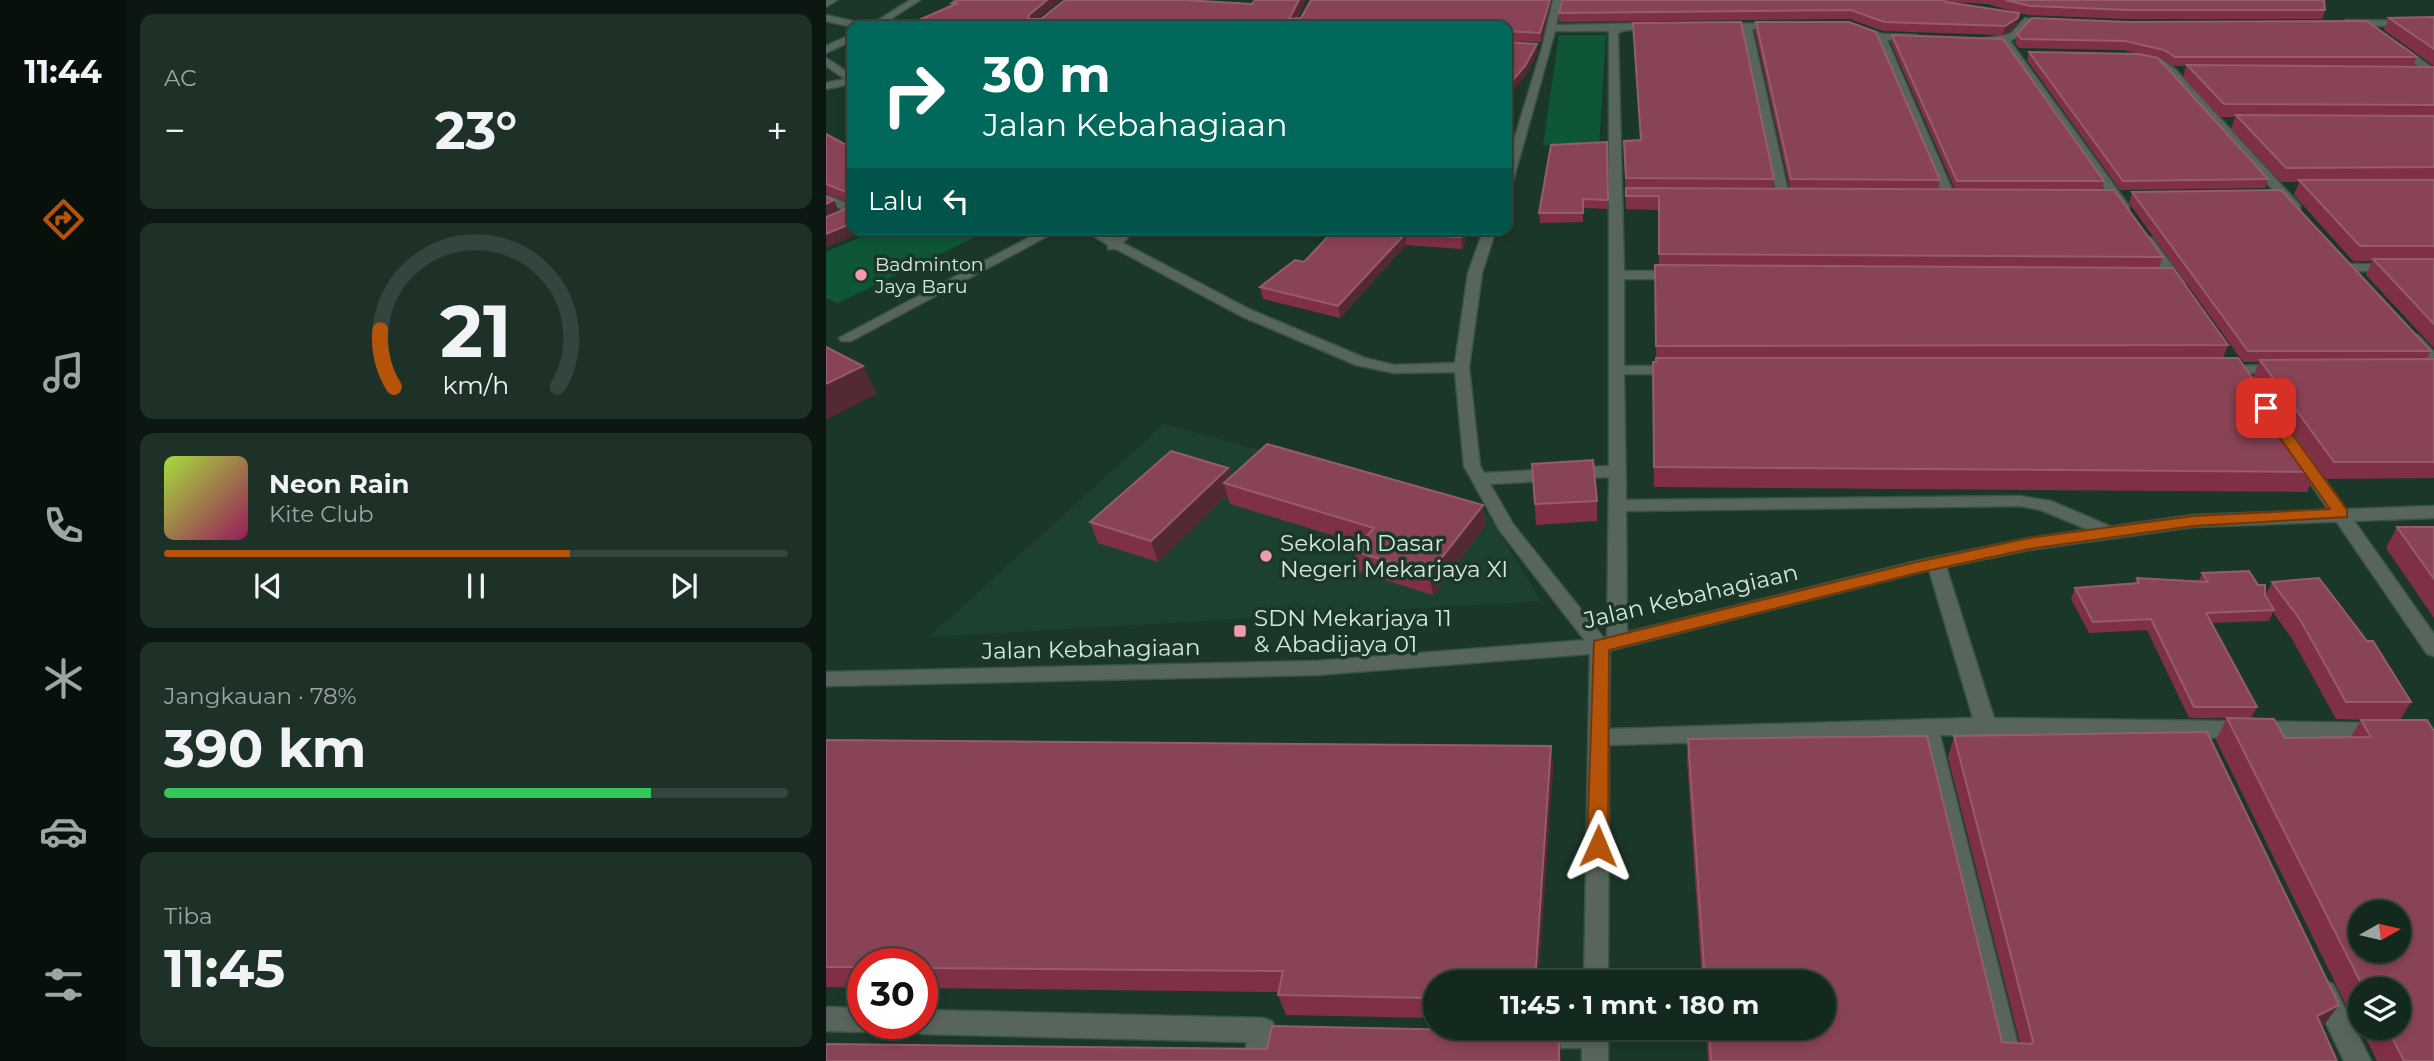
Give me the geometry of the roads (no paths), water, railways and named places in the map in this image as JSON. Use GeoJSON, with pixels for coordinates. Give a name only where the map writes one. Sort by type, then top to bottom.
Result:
{"type":"FeatureCollection","features":[{"type":"Feature","properties":{"kind":"street"},"geometry":{"type":"LineString","coordinates":[[826,4],[833,0]]}},
{"type":"Feature","properties":{"kind":"street"},"geometry":{"type":"LineString","coordinates":[[882,21],[916,0]]}},
{"type":"Feature","properties":{"kind":"street"},"geometry":{"type":"LineString","coordinates":[[1512,164],[1547,48],[1557,0]]}},
{"type":"Feature","properties":{"kind":"street"},"geometry":{"type":"LineString","coordinates":[[2006,41],[2022,30],[2019,15],[2067,23]]}},
{"type":"Feature","properties":{"kind":"street"},"geometry":{"type":"LineString","coordinates":[[826,18],[847,23]]}},
{"type":"Feature","properties":{"kind":"street"},"geometry":{"type":"LineString","coordinates":[[2339,23],[2434,24]]}},
{"type":"Feature","properties":{"kind":"street"},"geometry":{"type":"LineString","coordinates":[[2366,24],[2377,32]]}},
{"type":"Feature","properties":{"kind":"street"},"geometry":{"type":"LineString","coordinates":[[1846,25],[1881,37],[1923,38]]}},
{"type":"Feature","properties":{"kind":"street"},"geometry":{"type":"LineString","coordinates":[[1550,28],[1672,26]]}},
{"type":"Feature","properties":{"kind":"street"},"geometry":{"type":"LineString","coordinates":[[1709,27],[1784,26]]}},
{"type":"Feature","properties":{"kind":"street"},"geometry":{"type":"LineString","coordinates":[[1747,27],[1783,196]]}},
{"type":"Feature","properties":{"kind":"street"},"geometry":{"type":"LineString","coordinates":[[1596,970],[1600,737],[1617,506],[1618,275],[1624,195],[1613,32],[1617,28]]}},
{"type":"Feature","properties":{"kind":"street"},"geometry":{"type":"LineString","coordinates":[[1881,37],[1949,196]]}},
{"type":"Feature","properties":{"kind":"street"},"geometry":{"type":"LineString","coordinates":[[1964,39],[2006,41],[2022,54],[2135,222],[2167,278],[2188,298]]}},
{"type":"Feature","properties":{"kind":"street"},"geometry":{"type":"LineString","coordinates":[[826,50],[847,40]]}},
{"type":"Feature","properties":{"kind":"street"},"geometry":{"type":"LineString","coordinates":[[2388,40],[2433,73]]}},
{"type":"Feature","properties":{"kind":"street"},"geometry":{"type":"LineString","coordinates":[[1534,47],[1547,48]]}},
{"type":"Feature","properties":{"kind":"street"},"geometry":{"type":"LineString","coordinates":[[2137,56],[2154,58],[2172,72],[2307,222]]}},
{"type":"Feature","properties":{"kind":"street"},"geometry":{"type":"LineString","coordinates":[[826,61],[847,77]]}},
{"type":"Feature","properties":{"kind":"street"},"geometry":{"type":"LineString","coordinates":[[2172,72],[2185,72]]}},
{"type":"Feature","properties":{"kind":"street"},"geometry":{"type":"LineString","coordinates":[[2404,72],[2433,73]]}},
{"type":"Feature","properties":{"kind":"street"},"geometry":{"type":"LineString","coordinates":[[826,86],[847,82]]}},
{"type":"Feature","properties":{"kind":"street"},"geometry":{"type":"LineString","coordinates":[[2217,123],[2231,123]]}},
{"type":"Feature","properties":{"kind":"street"},"geometry":{"type":"LineString","coordinates":[[1769,196],[1796,196]]}},
{"type":"Feature","properties":{"kind":"street"},"geometry":{"type":"LineString","coordinates":[[1935,196],[1963,197]]}},
{"type":"Feature","properties":{"kind":"street"},"geometry":{"type":"LineString","coordinates":[[826,199],[847,209]]}},
{"type":"Feature","properties":{"kind":"street"},"geometry":{"type":"LineString","coordinates":[[835,221],[847,214]]}},
{"type":"Feature","properties":{"kind":"street"},"geometry":{"type":"LineString","coordinates":[[846,338],[1043,235]]}},
{"type":"Feature","properties":{"kind":"street"},"geometry":{"type":"LineString","coordinates":[[1097,235],[1246,313],[1362,362],[1394,369],[1462,367]]}},
{"type":"Feature","properties":{"kind":"street"},"geometry":{"type":"LineString","coordinates":[[1114,246],[1124,235]]}},
{"type":"Feature","properties":{"kind":"street"},"geometry":{"type":"LineString","coordinates":[[1488,235],[1475,273],[1462,367],[1472,466],[1506,527],[1609,643]]}},
{"type":"Feature","properties":{"kind":"street"},"geometry":{"type":"LineString","coordinates":[[2365,287],[2344,263],[2434,268]]}},
{"type":"Feature","properties":{"kind":"street"},"geometry":{"type":"LineString","coordinates":[[1618,275],[1687,275]]}},
{"type":"Feature","properties":{"kind":"street"},"geometry":{"type":"LineString","coordinates":[[2399,324],[2429,366]]}},
{"type":"Feature","properties":{"kind":"street"},"geometry":{"type":"LineString","coordinates":[[2211,370],[2295,369]]}},
{"type":"Feature","properties":{"kind":"street"},"geometry":{"type":"LineString","coordinates":[[1618,370],[1687,370]]}},
{"type":"Feature","properties":{"kind":"street"},"geometry":{"type":"LineString","coordinates":[[2291,444],[2434,649]]}},
{"type":"Feature","properties":{"kind":"street"},"geometry":{"type":"LineString","coordinates":[[1479,479],[1617,471]]}},
{"type":"Feature","properties":{"kind":"street"},"geometry":{"type":"LineString","coordinates":[[1617,506],[2020,501],[2045,505],[2108,533]]}},
{"type":"Feature","properties":{"kind":"street","name":"Jalan Kebahagiaan"},"geometry":{"type":"LineString","coordinates":[[826,679],[1317,668],[1609,643],[2029,544],[2193,521],[2434,512]]}},
{"type":"Feature","properties":{"kind":"street"},"geometry":{"type":"LineString","coordinates":[[1936,564],[1986,726]]}},
{"type":"Feature","properties":{"kind":"street"},"geometry":{"type":"LineString","coordinates":[[1600,737],[1986,726],[2392,731]]}},
{"type":"Feature","properties":{"kind":"street"},"geometry":{"type":"LineString","coordinates":[[1928,729],[2009,1061]]}},
{"type":"Feature","properties":{"kind":"street"},"geometry":{"type":"LineString","coordinates":[[2198,730],[2210,755]]}},
{"type":"Feature","properties":{"kind":"street"},"geometry":{"type":"LineString","coordinates":[[2316,975],[2358,1061]]}},
{"type":"Feature","properties":{"kind":"street"},"geometry":{"type":"LineString","coordinates":[[826,1019],[847,1020]]}},
{"type":"Feature","properties":{"kind":"street"},"geometry":{"type":"LineString","coordinates":[[938,1022],[1290,1031]]}},
{"type":"Feature","properties":{"kind":"street"},"geometry":{"type":"LineString","coordinates":[[1256,1061],[1263,1030]]}},
{"type":"Feature","properties":{"kind":"place","name":"Badminton Jaya Baru"},"geometry":{"type":"Point","coordinates":[861,275]}},
{"type":"Feature","properties":{"kind":"place","name":"Sekolah Dasar Negeri Mekarjaya XI"},"geometry":{"type":"Point","coordinates":[1266,556]}},
{"type":"Feature","properties":{"kind":"place","name":"SDN Mekarjaya 11 & Abadijaya 01"},"geometry":{"type":"Point","coordinates":[1240,631]}}]}
